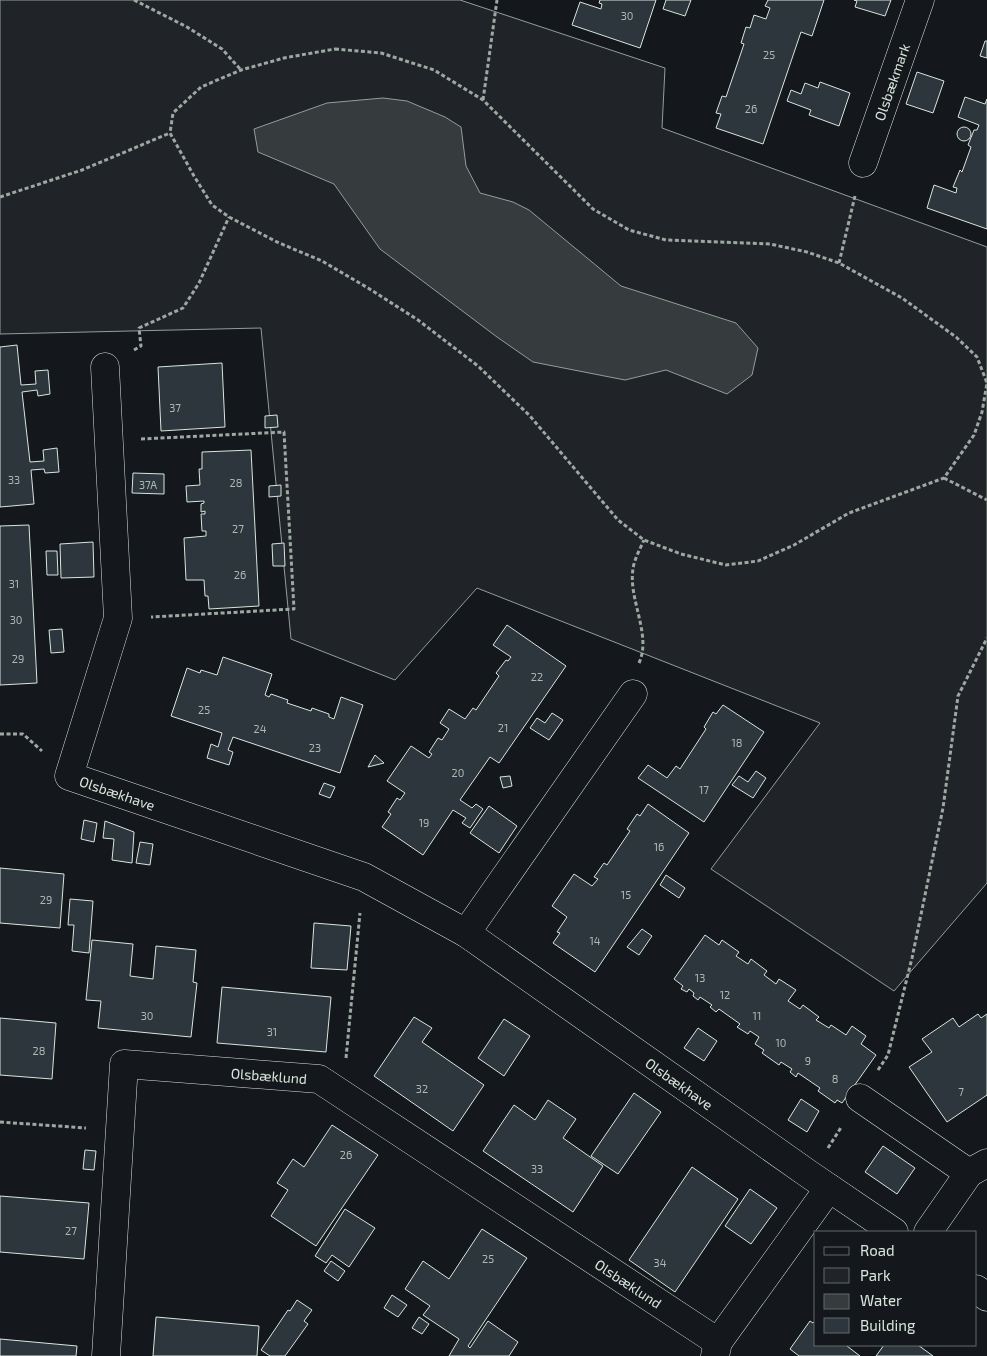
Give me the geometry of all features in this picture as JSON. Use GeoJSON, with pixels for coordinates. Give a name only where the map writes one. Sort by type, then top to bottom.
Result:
{"type":"FeatureCollection","features":[{"type":"Feature","properties":{"kind":"street","name":"Olsbækmark"},"geometry":{"type":"LineString","coordinates":[[863,163],[920,0]]}},
{"type":"Feature","properties":{"kind":"street","name":"Olsbækhave"},"geometry":{"type":"LineString","coordinates":[[105,368],[118,618],[70,776],[364,877],[466,933],[893,1231]]}},
{"type":"Feature","properties":{"kind":"street"},"geometry":{"type":"LineString","coordinates":[[466,933],[633,694]]}},
{"type":"Feature","properties":{"kind":"street","name":"Olsbæklund"},"geometry":{"type":"LineString","coordinates":[[106,1356],[124,1064],[319,1080],[717,1349],[820,1182]]}},
{"type":"Feature","properties":{"kind":"street"},"geometry":{"type":"LineString","coordinates":[[860,1098],[978,1168],[929,1231]]}},
{"type":"Feature","properties":{"kind":"path"},"geometry":{"type":"LineString","coordinates":[[134,0],[187,27],[222,49],[241,70]]}},
{"type":"Feature","properties":{"kind":"path"},"geometry":{"type":"LineString","coordinates":[[483,100],[497,0]]}},
{"type":"Feature","properties":{"kind":"path"},"geometry":{"type":"LineString","coordinates":[[335,50],[381,53],[434,70],[483,100],[593,209],[628,230],[666,240],[770,244],[807,252],[839,263],[902,298],[956,337],[977,357],[987,383],[982,412],[974,435],[944,478],[848,514],[794,545],[758,562],[726,564],[681,554],[644,540],[618,520],[530,416],[478,366],[418,320],[368,288],[322,261],[277,242],[229,217],[212,205],[170,133],[174,113],[201,87],[241,70],[284,58],[335,50]]}},
{"type":"Feature","properties":{"kind":"path"},"geometry":{"type":"LineString","coordinates":[[0,198],[82,170],[170,133]]}},
{"type":"Feature","properties":{"kind":"path"},"geometry":{"type":"LineString","coordinates":[[839,263],[863,163]]}},
{"type":"Feature","properties":{"kind":"path"},"geometry":{"type":"LineString","coordinates":[[105,368],[141,346],[139,328],[183,308],[199,283],[229,217]]}},
{"type":"Feature","properties":{"kind":"path"},"geometry":{"type":"LineString","coordinates":[[109,441],[284,432],[294,609],[118,618]]}},
{"type":"Feature","properties":{"kind":"path"},"geometry":{"type":"LineString","coordinates":[[944,478],[987,500]]}},
{"type":"Feature","properties":{"kind":"path"},"geometry":{"type":"LineString","coordinates":[[633,694],[633,677],[642,657],[642,636],[632,590],[632,568],[644,540]]}},
{"type":"Feature","properties":{"kind":"path"},"geometry":{"type":"LineString","coordinates":[[820,1182],[860,1098],[888,1055],[912,958],[943,808],[958,696],[987,638]]}},
{"type":"Feature","properties":{"kind":"path"},"geometry":{"type":"LineString","coordinates":[[0,734],[23,734],[70,776]]}},
{"type":"Feature","properties":{"kind":"path"},"geometry":{"type":"LineString","coordinates":[[343,1095],[364,877]]}},
{"type":"Feature","properties":{"kind":"path"},"geometry":{"type":"LineString","coordinates":[[0,1122],[119,1131]]}},
{"type":"Feature","properties":{"kind":"green space"},"geometry":{"type":"Polygon","coordinates":[[[0,0],[460,0],[665,68],[662,128],[987,247],[987,883],[894,991],[711,869],[820,723],[477,588],[395,680],[291,639],[261,328],[0,334],[0,0]]]}},
{"type":"Feature","properties":{"kind":"water"},"geometry":{"type":"Polygon","coordinates":[[[383,98],[407,101],[445,117],[461,127],[466,166],[480,193],[513,202],[529,210],[621,286],[736,323],[758,348],[752,375],[727,394],[666,370],[625,380],[533,362],[380,249],[334,184],[258,152],[254,129],[327,103],[383,98]]]}},
{"type":"Feature","properties":{"kind":"building"},"geometry":{"type":"Polygon","coordinates":[[[600,0],[656,0],[640,48],[572,25],[580,2],[601,9],[602,4],[599,3],[600,0]]]}},
{"type":"Feature","properties":{"kind":"building"},"geometry":{"type":"Polygon","coordinates":[[[666,0],[691,0],[685,16],[663,9],[666,0]]]}},
{"type":"Feature","properties":{"kind":"building"},"geometry":{"type":"Polygon","coordinates":[[[768,0],[824,0],[812,36],[801,32],[763,144],[716,128],[721,114],[716,113],[722,96],[726,97],[744,44],[741,43],[746,27],[750,28],[754,15],[766,19],[770,8],[765,6],[768,0]]]}},
{"type":"Feature","properties":{"kind":"building"},"geometry":{"type":"Polygon","coordinates":[[[854,0],[891,0],[885,16],[855,7],[857,1],[854,0]]]}},
{"type":"Feature","properties":{"kind":"building"},"geometry":{"type":"Polygon","coordinates":[[[985,41],[987,41],[987,58],[980,56],[985,41]]]}},
{"type":"Feature","properties":{"kind":"building"},"geometry":{"type":"Polygon","coordinates":[[[917,72],[944,81],[933,113],[906,104],[917,72]]]}},
{"type":"Feature","properties":{"kind":"building"},"geometry":{"type":"Polygon","coordinates":[[[820,82],[850,93],[839,126],[809,115],[811,110],[787,101],[791,90],[801,94],[805,83],[818,88],[820,82]]]}},
{"type":"Feature","properties":{"kind":"building"},"geometry":{"type":"Polygon","coordinates":[[[965,97],[985,104],[987,99],[987,229],[927,208],[934,185],[956,193],[957,188],[953,187],[960,170],[962,172],[971,147],[968,145],[974,130],[977,130],[979,125],[958,117],[965,97]]]}},
{"type":"Feature","properties":{"kind":"building"},"geometry":{"type":"Polygon","coordinates":[[[961,127],[967,127],[971,134],[967,141],[961,141],[957,137],[957,131],[961,127]]]}},
{"type":"Feature","properties":{"kind":"building"},"geometry":{"type":"Polygon","coordinates":[[[17,345],[21,385],[36,384],[35,371],[48,370],[50,394],[38,396],[37,390],[22,392],[30,462],[44,461],[43,450],[57,448],[59,472],[45,473],[44,469],[31,470],[34,504],[0,507],[0,347],[17,345]]]}},
{"type":"Feature","properties":{"kind":"building"},"geometry":{"type":"Polygon","coordinates":[[[222,363],[225,427],[161,431],[158,367],[222,363]]]}},
{"type":"Feature","properties":{"kind":"building"},"geometry":{"type":"Polygon","coordinates":[[[277,415],[278,427],[265,428],[265,416],[277,415]]]}},
{"type":"Feature","properties":{"kind":"building"},"geometry":{"type":"Polygon","coordinates":[[[251,450],[259,606],[209,609],[208,596],[205,596],[204,580],[186,580],[184,538],[206,536],[206,531],[202,531],[201,514],[205,514],[205,511],[201,512],[201,504],[204,501],[187,502],[186,486],[200,485],[199,469],[202,469],[202,452],[251,450]]]}},
{"type":"Feature","properties":{"kind":"building"},"geometry":{"type":"Polygon","coordinates":[[[133,473],[164,474],[164,494],[132,493],[133,473]]]}},
{"type":"Feature","properties":{"kind":"building"},"geometry":{"type":"Polygon","coordinates":[[[281,485],[281,496],[269,497],[269,486],[281,485]]]}},
{"type":"Feature","properties":{"kind":"building"},"geometry":{"type":"Polygon","coordinates":[[[29,525],[37,683],[0,685],[0,526],[29,525]]]}},
{"type":"Feature","properties":{"kind":"building"},"geometry":{"type":"Polygon","coordinates":[[[93,542],[94,577],[61,578],[60,544],[93,542]]]}},
{"type":"Feature","properties":{"kind":"building"},"geometry":{"type":"Polygon","coordinates":[[[284,543],[285,566],[273,566],[272,544],[284,543]]]}},
{"type":"Feature","properties":{"kind":"building"},"geometry":{"type":"Polygon","coordinates":[[[46,551],[57,551],[58,575],[47,575],[46,551]]]}},
{"type":"Feature","properties":{"kind":"building"},"geometry":{"type":"Polygon","coordinates":[[[507,625],[566,666],[499,763],[490,757],[460,800],[472,808],[476,804],[483,809],[470,828],[462,823],[466,818],[453,810],[423,855],[382,827],[391,814],[388,812],[397,798],[400,800],[405,793],[387,781],[411,746],[429,758],[432,754],[429,752],[438,738],[442,740],[449,729],[440,723],[449,709],[465,719],[473,708],[476,710],[499,676],[496,673],[506,660],[508,661],[511,657],[493,645],[507,625]]]}},
{"type":"Feature","properties":{"kind":"building"},"geometry":{"type":"Polygon","coordinates":[[[62,629],[64,652],[51,653],[49,630],[62,629]]]}},
{"type":"Feature","properties":{"kind":"building"},"geometry":{"type":"Polygon","coordinates":[[[223,657],[272,674],[265,695],[269,697],[271,694],[288,700],[287,703],[311,711],[312,708],[329,714],[329,717],[334,719],[341,697],[363,705],[340,773],[233,737],[228,750],[233,752],[229,765],[207,758],[211,744],[218,747],[222,733],[171,716],[187,668],[200,673],[201,670],[217,675],[223,657]]]}},
{"type":"Feature","properties":{"kind":"building"},"geometry":{"type":"Polygon","coordinates":[[[723,705],[764,732],[704,822],[638,778],[648,765],[667,778],[676,766],[680,769],[706,729],[704,727],[713,712],[716,714],[723,705]]]}},
{"type":"Feature","properties":{"kind":"building"},"geometry":{"type":"Polygon","coordinates":[[[552,713],[563,720],[549,740],[530,728],[537,718],[545,723],[552,713]]]}},
{"type":"Feature","properties":{"kind":"building"},"geometry":{"type":"Polygon","coordinates":[[[375,755],[384,763],[368,767],[375,755]]]}},
{"type":"Feature","properties":{"kind":"building"},"geometry":{"type":"Polygon","coordinates":[[[756,771],[766,778],[753,798],[732,785],[739,776],[748,782],[756,771]]]}},
{"type":"Feature","properties":{"kind":"building"},"geometry":{"type":"Polygon","coordinates":[[[510,776],[512,786],[503,788],[500,777],[510,776]]]}},
{"type":"Feature","properties":{"kind":"building"},"geometry":{"type":"Polygon","coordinates":[[[324,783],[335,787],[330,798],[319,794],[324,783]]]}},
{"type":"Feature","properties":{"kind":"building"},"geometry":{"type":"Polygon","coordinates":[[[648,804],[689,833],[595,972],[553,943],[560,933],[557,932],[567,917],[552,906],[574,874],[592,886],[598,879],[594,877],[604,863],[607,865],[630,831],[627,829],[637,814],[640,816],[648,804]]]}},
{"type":"Feature","properties":{"kind":"building"},"geometry":{"type":"Polygon","coordinates":[[[489,806],[517,826],[499,853],[470,833],[489,806]]]}},
{"type":"Feature","properties":{"kind":"building"},"geometry":{"type":"Polygon","coordinates":[[[84,820],[97,823],[94,842],[81,839],[84,820]]]}},
{"type":"Feature","properties":{"kind":"building"},"geometry":{"type":"Polygon","coordinates":[[[105,821],[134,832],[132,863],[112,860],[114,839],[103,838],[105,821]]]}},
{"type":"Feature","properties":{"kind":"building"},"geometry":{"type":"Polygon","coordinates":[[[140,842],[153,844],[150,865],[136,863],[140,842]]]}},
{"type":"Feature","properties":{"kind":"building"},"geometry":{"type":"Polygon","coordinates":[[[0,868],[64,874],[60,928],[0,923],[0,868]]]}},
{"type":"Feature","properties":{"kind":"building"},"geometry":{"type":"Polygon","coordinates":[[[666,875],[685,888],[679,898],[660,885],[666,875]]]}},
{"type":"Feature","properties":{"kind":"building"},"geometry":{"type":"Polygon","coordinates":[[[70,899],[93,901],[89,953],[72,951],[74,925],[68,925],[70,899]]]}},
{"type":"Feature","properties":{"kind":"building"},"geometry":{"type":"Polygon","coordinates":[[[314,923],[351,926],[347,970],[311,968],[314,923]]]}},
{"type":"Feature","properties":{"kind":"building"},"geometry":{"type":"Polygon","coordinates":[[[642,929],[652,936],[639,955],[627,947],[642,929]]]}},
{"type":"Feature","properties":{"kind":"building"},"geometry":{"type":"Polygon","coordinates":[[[705,935],[719,945],[722,940],[739,952],[736,956],[748,964],[751,959],[767,971],[764,975],[776,984],[779,979],[796,990],[788,1001],[800,1009],[803,1005],[819,1017],[816,1020],[829,1028],[831,1025],[846,1035],[852,1026],[866,1036],[861,1044],[876,1055],[842,1103],[837,1100],[835,1103],[818,1091],[820,1088],[798,1073],[796,1077],[790,1072],[792,1069],[781,1062],[779,1065],[762,1053],[764,1050],[755,1044],[759,1037],[750,1031],[748,1034],[737,1027],[740,1024],[719,1009],[716,1012],[710,1007],[712,1005],[700,997],[698,1000],[689,989],[687,992],[681,989],[683,986],[674,979],[705,935]]]}},
{"type":"Feature","properties":{"kind":"building"},"geometry":{"type":"Polygon","coordinates":[[[92,940],[133,944],[130,976],[153,979],[156,946],[196,950],[193,982],[197,983],[191,1037],[98,1028],[101,1001],[86,1000],[92,940]]]}},
{"type":"Feature","properties":{"kind":"building"},"geometry":{"type":"Polygon","coordinates":[[[222,987],[331,997],[326,1052],[217,1043],[222,987]]]}},
{"type":"Feature","properties":{"kind":"building"},"geometry":{"type":"Polygon","coordinates":[[[978,1014],[981,1018],[987,1014],[987,1095],[947,1122],[909,1067],[932,1052],[922,1039],[953,1018],[959,1027],[978,1014]]]}},
{"type":"Feature","properties":{"kind":"building"},"geometry":{"type":"Polygon","coordinates":[[[414,1017],[432,1028],[422,1042],[484,1085],[453,1131],[374,1076],[414,1017]]]}},
{"type":"Feature","properties":{"kind":"building"},"geometry":{"type":"Polygon","coordinates":[[[0,1018],[56,1023],[52,1079],[0,1075],[0,1018]]]}},
{"type":"Feature","properties":{"kind":"building"},"geometry":{"type":"Polygon","coordinates":[[[504,1019],[530,1036],[504,1076],[478,1058],[504,1019]]]}},
{"type":"Feature","properties":{"kind":"building"},"geometry":{"type":"Polygon","coordinates":[[[698,1028],[717,1041],[704,1061],[684,1048],[698,1028]]]}},
{"type":"Feature","properties":{"kind":"building"},"geometry":{"type":"Polygon","coordinates":[[[634,1093],[661,1112],[618,1174],[591,1156],[634,1093]]]}},
{"type":"Feature","properties":{"kind":"building"},"geometry":{"type":"Polygon","coordinates":[[[801,1099],[819,1111],[807,1132],[788,1120],[801,1099]]]}},
{"type":"Feature","properties":{"kind":"building"},"geometry":{"type":"Polygon","coordinates":[[[548,1100],[576,1119],[563,1138],[603,1166],[573,1212],[483,1151],[514,1105],[535,1120],[548,1100]]]}},
{"type":"Feature","properties":{"kind":"building"},"geometry":{"type":"Polygon","coordinates":[[[332,1125],[378,1155],[316,1246],[271,1216],[288,1190],[277,1183],[293,1159],[304,1167],[332,1125]]]}},
{"type":"Feature","properties":{"kind":"building"},"geometry":{"type":"Polygon","coordinates":[[[883,1146],[915,1168],[897,1194],[865,1172],[883,1146]]]}},
{"type":"Feature","properties":{"kind":"building"},"geometry":{"type":"Polygon","coordinates":[[[85,1150],[96,1151],[94,1170],[83,1169],[85,1150]]]}},
{"type":"Feature","properties":{"kind":"building"},"geometry":{"type":"Polygon","coordinates":[[[692,1167],[738,1199],[675,1292],[629,1260],[692,1167]]]}},
{"type":"Feature","properties":{"kind":"building"},"geometry":{"type":"Polygon","coordinates":[[[750,1189],[777,1208],[751,1244],[725,1226],[750,1189]]]}},
{"type":"Feature","properties":{"kind":"building"},"geometry":{"type":"Polygon","coordinates":[[[0,1196],[89,1203],[84,1259],[0,1252],[0,1196]]]}},
{"type":"Feature","properties":{"kind":"building"},"geometry":{"type":"Polygon","coordinates":[[[345,1209],[375,1228],[349,1267],[332,1255],[326,1263],[315,1256],[345,1209]]]}},
{"type":"Feature","properties":{"kind":"building"},"geometry":{"type":"Polygon","coordinates":[[[482,1229],[527,1258],[468,1346],[470,1348],[488,1321],[518,1342],[509,1356],[449,1356],[459,1339],[423,1315],[430,1306],[405,1289],[423,1261],[449,1279],[482,1229]]]}},
{"type":"Feature","properties":{"kind":"building"},"geometry":{"type":"Polygon","coordinates":[[[331,1261],[345,1271],[338,1281],[324,1271],[331,1261]]]}},
{"type":"Feature","properties":{"kind":"building"},"geometry":{"type":"Polygon","coordinates":[[[392,1295],[407,1305],[398,1317],[384,1308],[392,1295]]]}},
{"type":"Feature","properties":{"kind":"building"},"geometry":{"type":"Polygon","coordinates":[[[297,1300],[312,1310],[304,1321],[308,1324],[285,1356],[270,1356],[261,1350],[297,1300]]]}},
{"type":"Feature","properties":{"kind":"building"},"geometry":{"type":"Polygon","coordinates":[[[156,1317],[259,1326],[257,1356],[153,1356],[156,1317]]]}},
{"type":"Feature","properties":{"kind":"building"},"geometry":{"type":"Polygon","coordinates":[[[419,1317],[429,1324],[422,1334],[412,1328],[419,1317]]]}},
{"type":"Feature","properties":{"kind":"building"},"geometry":{"type":"Polygon","coordinates":[[[810,1321],[813,1323],[814,1346],[847,1346],[860,1356],[799,1356],[790,1349],[810,1321]]]}},
{"type":"Feature","properties":{"kind":"building"},"geometry":{"type":"Polygon","coordinates":[[[0,1339],[77,1346],[76,1356],[0,1356],[0,1339]]]}},
{"type":"Feature","properties":{"kind":"building"},"geometry":{"type":"Polygon","coordinates":[[[883,1346],[919,1346],[933,1356],[876,1356],[883,1346]]]}}]}
